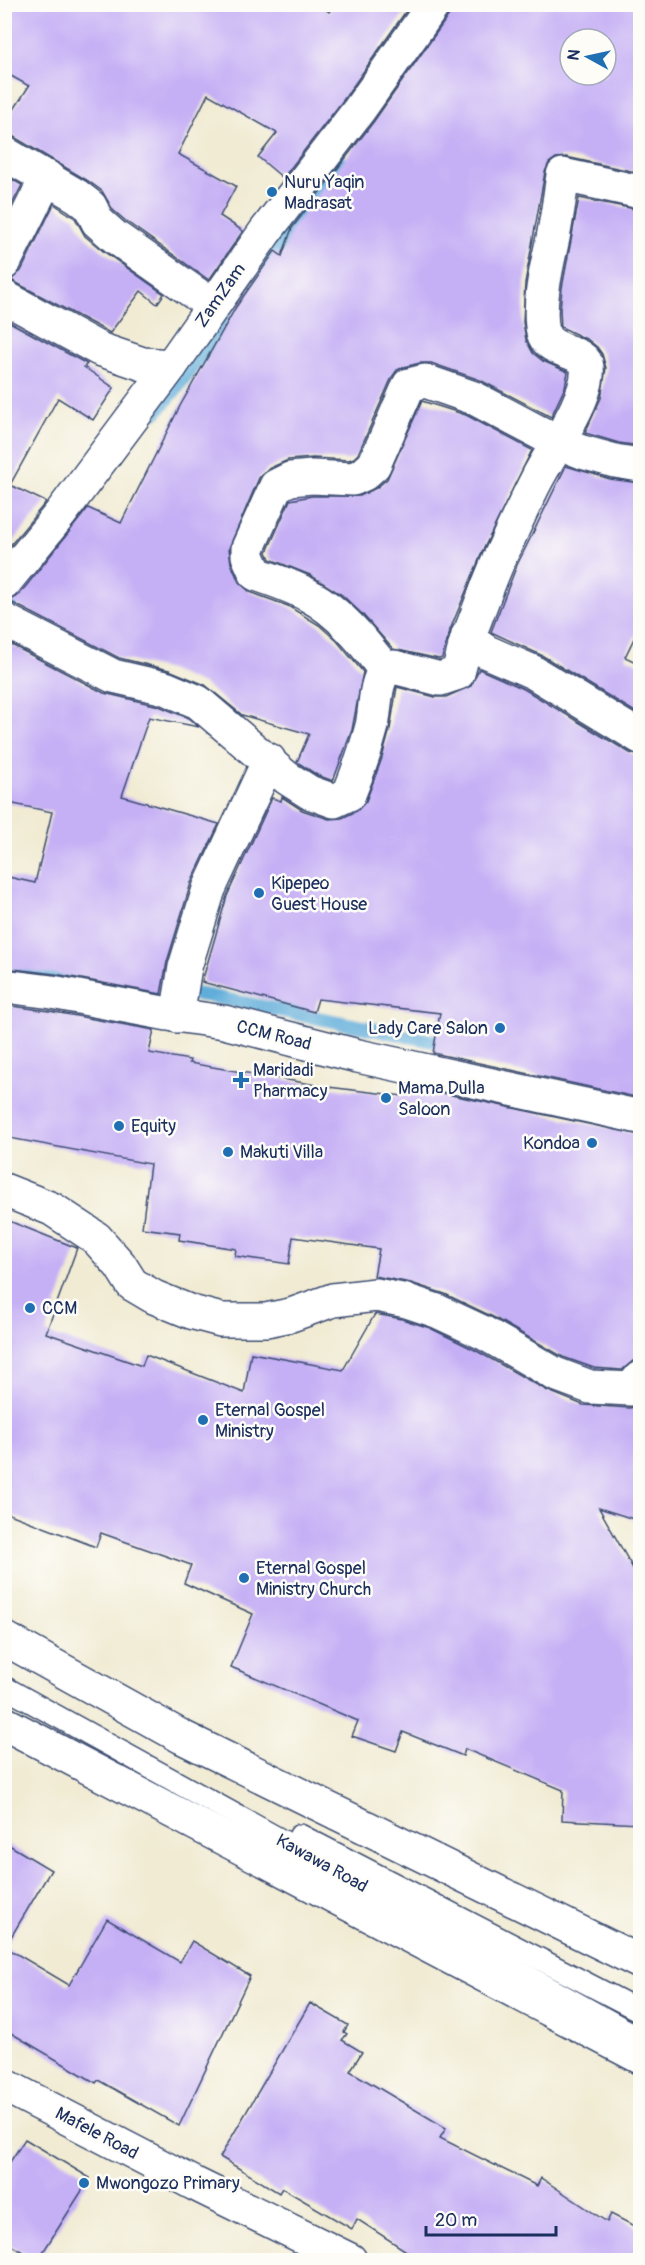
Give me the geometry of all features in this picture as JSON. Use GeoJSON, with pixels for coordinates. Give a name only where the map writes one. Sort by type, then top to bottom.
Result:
{"type":"FeatureCollection","features":[{"type":"Feature","properties":{"kind":"street","name":"ZamZam"},"geometry":{"type":"LineString","coordinates":[[4,583],[61,513],[171,366],[265,232],[359,110],[434,4]]}},
{"type":"Feature","properties":{"kind":"street"},"geometry":{"type":"LineString","coordinates":[[4,153],[77,196],[90,206],[98,222],[115,237],[212,305]]}},
{"type":"Feature","properties":{"kind":"street"},"geometry":{"type":"LineString","coordinates":[[4,620],[113,676],[165,688],[198,702],[287,778],[309,792],[334,801],[349,794],[362,763],[372,725],[380,678],[385,670],[394,666],[440,679],[458,673],[465,646],[500,558],[538,476],[559,443],[582,393],[587,367],[584,360],[556,347],[547,340],[543,333],[542,294],[563,175],[640,192]]}},
{"type":"Feature","properties":{"kind":"street"},"geometry":{"type":"LineString","coordinates":[[4,263],[47,177]]}},
{"type":"Feature","properties":{"kind":"street"},"geometry":{"type":"LineString","coordinates":[[4,297],[99,349],[143,364],[171,366]]}},
{"type":"Feature","properties":{"kind":"street"},"geometry":{"type":"LineString","coordinates":[[385,670],[354,631],[330,609],[309,595],[256,574],[248,556],[248,548],[276,486],[290,479],[312,477],[352,479],[364,474],[374,465],[409,385],[425,381],[474,398],[559,443],[607,459],[640,465]]}},
{"type":"Feature","properties":{"kind":"street"},"geometry":{"type":"LineString","coordinates":[[465,646],[478,645],[487,652],[533,672],[640,737]]}},
{"type":"Feature","properties":{"kind":"street"},"geometry":{"type":"LineString","coordinates":[[177,1016],[185,967],[209,889],[268,760]]}},
{"type":"Feature","properties":{"kind":"street","name":"CCM Road"},"geometry":{"type":"LineString","coordinates":[[4,986],[52,992],[177,1016],[224,1022],[358,1056],[640,1118]]}},
{"type":"Feature","properties":{"kind":"street"},"geometry":{"type":"LineString","coordinates":[[4,1190],[52,1209],[96,1238],[120,1265],[132,1284],[154,1297],[191,1312],[221,1320],[266,1320],[291,1315],[333,1300],[376,1295],[407,1301],[437,1311],[484,1333],[555,1374],[590,1387],[631,1389],[640,1378]]}},
{"type":"Feature","properties":{"kind":"street"},"geometry":{"type":"LineString","coordinates":[[4,1638],[182,1737],[640,1962]]}},
{"type":"Feature","properties":{"kind":"street","name":"Kawawa Road"},"geometry":{"type":"LineString","coordinates":[[4,1723],[640,2057]]}},
{"type":"Feature","properties":{"kind":"street","name":"Mafele Road"},"geometry":{"type":"LineString","coordinates":[[4,2085],[195,2184],[350,2260]]}},
{"type":"Feature","properties":{"kind":"lane","name":"Kawawa Road"},"geometry":{"type":"LineString","coordinates":[[4,1681],[640,2011]]}},
{"type":"Feature","properties":{"kind":"lane","name":"Kawawa Road"},"geometry":{"type":"LineString","coordinates":[[4,1687],[640,2038]]}},
{"type":"Feature","properties":{"kind":"building"},"geometry":{"type":"Polygon","coordinates":[[[4,4],[318,4],[329,12],[335,4],[411,4],[344,99],[283,178],[258,157],[277,133],[208,94],[178,154],[236,186],[220,216],[243,231],[209,280],[127,222],[113,210],[102,191],[88,181],[14,137],[4,134],[4,125],[29,86],[4,72],[4,4]]]}},
{"type":"Feature","properties":{"kind":"building"},"geometry":{"type":"Polygon","coordinates":[[[453,4],[640,4],[640,173],[566,157],[556,158],[549,163],[545,172],[525,283],[523,322],[526,340],[533,353],[543,361],[568,372],[565,387],[551,417],[480,380],[431,363],[404,367],[397,370],[392,377],[358,454],[349,460],[313,458],[288,460],[268,469],[259,478],[229,548],[231,563],[239,582],[250,592],[288,606],[319,625],[337,641],[363,672],[352,730],[333,781],[317,775],[297,762],[309,734],[242,715],[205,685],[169,670],[119,658],[13,603],[4,601],[19,595],[88,508],[121,523],[180,406],[236,307],[275,251],[282,256],[292,228],[374,121],[449,15],[453,4]]]}},
{"type":"Feature","properties":{"kind":"building"},"geometry":{"type":"Polygon","coordinates":[[[4,175],[22,185],[4,220],[4,175]]]}},
{"type":"Feature","properties":{"kind":"building"},"geometry":{"type":"Polygon","coordinates":[[[579,198],[640,210],[640,446],[619,443],[585,433],[601,398],[606,368],[602,354],[597,347],[561,327],[562,288],[579,198]]]}},
{"type":"Feature","properties":{"kind":"building"},"geometry":{"type":"Polygon","coordinates":[[[54,204],[75,218],[85,236],[103,251],[164,294],[157,304],[141,291],[110,333],[11,280],[21,271],[54,204]]]}},
{"type":"Feature","properties":{"kind":"building"},"geometry":{"type":"Polygon","coordinates":[[[4,319],[87,364],[84,367],[114,388],[93,420],[58,398],[10,485],[46,502],[4,553],[4,319]]]}},
{"type":"Feature","properties":{"kind":"building"},"geometry":{"type":"Polygon","coordinates":[[[422,401],[466,415],[532,450],[483,550],[450,630],[442,658],[439,659],[393,649],[342,595],[310,575],[270,559],[267,552],[290,500],[312,496],[360,496],[387,479],[422,401]]]}},
{"type":"Feature","properties":{"kind":"building"},"geometry":{"type":"Polygon","coordinates":[[[566,466],[610,479],[640,483],[640,626],[625,657],[640,664],[640,715],[543,656],[491,632],[517,565],[566,466]]]}},
{"type":"Feature","properties":{"kind":"building"},"geometry":{"type":"Polygon","coordinates":[[[4,641],[104,693],[159,706],[188,718],[199,727],[149,717],[122,796],[219,824],[191,883],[167,962],[161,994],[55,974],[4,968],[4,876],[35,883],[52,812],[4,802],[4,641]]]}},
{"type":"Feature","properties":{"kind":"building"},"geometry":{"type":"Polygon","coordinates":[[[479,669],[524,689],[630,753],[640,756],[640,1098],[433,1053],[440,1013],[318,999],[314,1012],[202,982],[227,896],[272,798],[281,801],[282,797],[302,810],[329,819],[342,818],[357,811],[366,801],[382,758],[390,729],[397,687],[435,697],[446,697],[471,686],[479,669]]]}},
{"type":"Feature","properties":{"kind":"building"},"geometry":{"type":"Polygon","coordinates":[[[4,1005],[154,1030],[149,1053],[190,1060],[189,1063],[328,1087],[403,1096],[405,1090],[427,1094],[428,1090],[640,1135],[640,1360],[633,1361],[622,1370],[594,1368],[563,1357],[493,1317],[445,1294],[411,1283],[374,1276],[379,1249],[293,1237],[289,1264],[235,1256],[236,1249],[179,1240],[180,1233],[142,1228],[150,1164],[4,1137],[4,1005]]]}},
{"type":"Feature","properties":{"kind":"building"},"geometry":{"type":"Polygon","coordinates":[[[4,1219],[77,1248],[46,1333],[142,1366],[146,1355],[244,1393],[251,1353],[343,1370],[375,1314],[402,1319],[430,1328],[475,1350],[546,1390],[583,1405],[630,1408],[640,1405],[640,1521],[599,1508],[640,1581],[640,1824],[562,1820],[563,1790],[465,1749],[463,1756],[403,1732],[396,1751],[352,1736],[358,1721],[231,1667],[253,1614],[184,1583],[191,1565],[101,1533],[96,1547],[4,1512],[4,1219]]]}},
{"type":"Feature","properties":{"kind":"building"},"geometry":{"type":"Polygon","coordinates":[[[4,1842],[51,1870],[5,1947],[69,1985],[107,1919],[180,1962],[192,1941],[250,1976],[179,2126],[98,2080],[96,2083],[4,2029],[4,1842]]]}},
{"type":"Feature","properties":{"kind":"building"},"geometry":{"type":"Polygon","coordinates":[[[310,2003],[348,2025],[344,2032],[347,2034],[342,2040],[362,2052],[350,2071],[446,2128],[440,2138],[537,2186],[541,2178],[607,2222],[611,2214],[640,2229],[640,2260],[420,2260],[357,2219],[352,2229],[282,2188],[279,2193],[220,2157],[310,2003]]]}},
{"type":"Feature","properties":{"kind":"building"},"geometry":{"type":"Polygon","coordinates":[[[25,2139],[90,2178],[38,2260],[4,2242],[4,2171],[25,2139]]]}},
{"type":"Feature","properties":{"kind":"waterway"},"geometry":{"type":"LineString","coordinates":[[156,412],[177,388],[339,161]]}},
{"type":"Feature","properties":{"kind":"waterway"},"geometry":{"type":"LineString","coordinates":[[6,611],[40,563]]}},
{"type":"Feature","properties":{"kind":"waterway"},"geometry":{"type":"LineString","coordinates":[[19,969],[108,985],[204,995],[452,1045]]}},
{"type":"Feature","properties":{"kind":"place","name":"Nuru Yaqin Madrasat"},"geometry":{"type":"Point","coordinates":[272,192]}},
{"type":"Feature","properties":{"kind":"place","name":"Kipepeo Guest House"},"geometry":{"type":"Point","coordinates":[259,893]}},
{"type":"Feature","properties":{"kind":"place","name":"Lady Care Salon"},"geometry":{"type":"Point","coordinates":[500,1028]}},
{"type":"Feature","properties":{"kind":"place","name":"Maridadi Pharmacy"},"geometry":{"type":"Point","coordinates":[241,1080]}},
{"type":"Feature","properties":{"kind":"place","name":"Mama Dulla Saloon"},"geometry":{"type":"Point","coordinates":[386,1098]}},
{"type":"Feature","properties":{"kind":"place","name":"Equity"},"geometry":{"type":"Point","coordinates":[119,1126]}},
{"type":"Feature","properties":{"kind":"place","name":"Kondoa"},"geometry":{"type":"Point","coordinates":[592,1143]}},
{"type":"Feature","properties":{"kind":"place","name":"Makuti Villa"},"geometry":{"type":"Point","coordinates":[228,1152]}},
{"type":"Feature","properties":{"kind":"place","name":"CCM"},"geometry":{"type":"Point","coordinates":[30,1308]}},
{"type":"Feature","properties":{"kind":"place","name":"Eternal Gospel Ministry"},"geometry":{"type":"Point","coordinates":[203,1420]}},
{"type":"Feature","properties":{"kind":"place","name":"Eternal Gospel Ministry Church"},"geometry":{"type":"Point","coordinates":[244,1578]}},
{"type":"Feature","properties":{"kind":"place","name":"Mwongozo Primary"},"geometry":{"type":"Point","coordinates":[84,2183]}}]}
